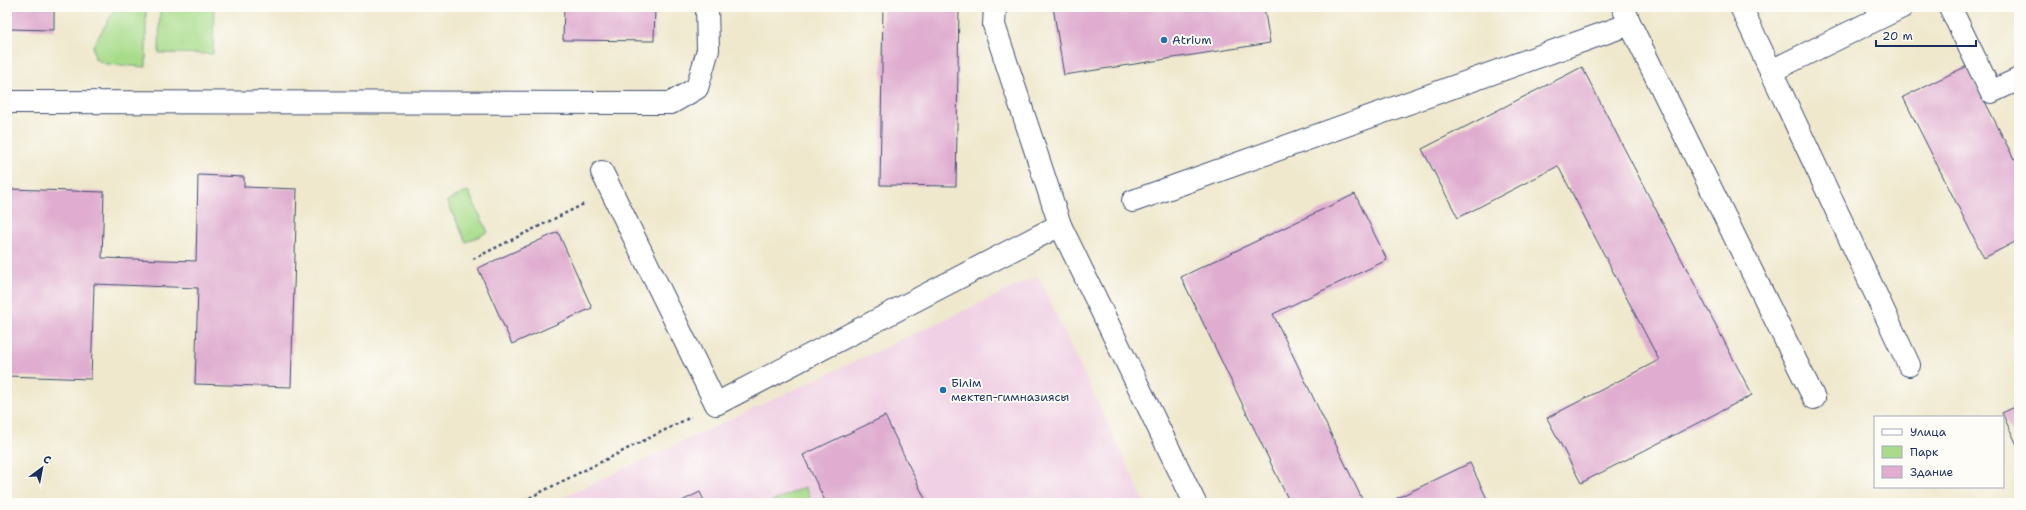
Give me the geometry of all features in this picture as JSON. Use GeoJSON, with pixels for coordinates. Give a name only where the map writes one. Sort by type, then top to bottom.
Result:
{"type":"FeatureCollection","features":[{"type":"Feature","properties":{"kind":"lane"},"geometry":{"type":"LineString","coordinates":[[13,102],[671,103],[697,88],[708,50],[707,7]]}},
{"type":"Feature","properties":{"kind":"lane"},"geometry":{"type":"LineString","coordinates":[[995,7],[994,25],[1060,224],[1195,503]]}},
{"type":"Feature","properties":{"kind":"lane"},"geometry":{"type":"LineString","coordinates":[[1741,7],[1909,365]]}},
{"type":"Feature","properties":{"kind":"lane"},"geometry":{"type":"LineString","coordinates":[[1771,71],[1902,7]]}},
{"type":"Feature","properties":{"kind":"lane"},"geometry":{"type":"LineString","coordinates":[[1950,7],[1991,92],[2019,79]]}},
{"type":"Feature","properties":{"kind":"lane"},"geometry":{"type":"LineString","coordinates":[[1133,201],[1626,16],[1814,398]]}},
{"type":"Feature","properties":{"kind":"lane"},"geometry":{"type":"LineString","coordinates":[[607,181],[716,404],[1060,224]]}},
{"type":"Feature","properties":{"kind":"path"},"geometry":{"type":"LineString","coordinates":[[472,259],[607,181]]}},
{"type":"Feature","properties":{"kind":"path"},"geometry":{"type":"LineString","coordinates":[[519,503],[716,404]]}},
{"type":"Feature","properties":{"kind":"shaded area","name":"Білім мектеп-гимназиясы"},"geometry":{"type":"Polygon","coordinates":[[[1038,276],[1145,503],[551,503],[1038,276]]]}},
{"type":"Feature","properties":{"kind":"green space"},"geometry":{"type":"Polygon","coordinates":[[[116,7],[146,7],[146,67],[106,64],[95,59],[93,46],[116,7]]]}},
{"type":"Feature","properties":{"kind":"green space"},"geometry":{"type":"Polygon","coordinates":[[[160,7],[214,7],[213,54],[159,53],[160,7]]]}},
{"type":"Feature","properties":{"kind":"green space"},"geometry":{"type":"Polygon","coordinates":[[[468,191],[488,232],[466,242],[447,201],[468,191]]]}},
{"type":"Feature","properties":{"kind":"green space"},"geometry":{"type":"Polygon","coordinates":[[[805,487],[812,503],[769,503],[805,487]]]}},
{"type":"Feature","properties":{"kind":"building"},"geometry":{"type":"Polygon","coordinates":[[[7,7],[54,7],[54,30],[7,29],[7,7]]]}},
{"type":"Feature","properties":{"kind":"building"},"geometry":{"type":"Polygon","coordinates":[[[564,7],[655,7],[654,41],[563,40],[564,7]]]}},
{"type":"Feature","properties":{"kind":"building"},"geometry":{"type":"Polygon","coordinates":[[[883,7],[959,7],[956,186],[880,185],[883,7]]]}},
{"type":"Feature","properties":{"kind":"building","name":"Atrium"},"geometry":{"type":"Polygon","coordinates":[[[1053,7],[1264,7],[1270,43],[1064,75],[1053,7]]]}},
{"type":"Feature","properties":{"kind":"building"},"geometry":{"type":"Polygon","coordinates":[[[1967,66],[2014,159],[2019,157],[2019,240],[1984,258],[1903,97],[1967,66]]]}},
{"type":"Feature","properties":{"kind":"building"},"geometry":{"type":"Polygon","coordinates":[[[1582,67],[1752,395],[1581,483],[1547,418],[1659,360],[1558,166],[1458,218],[1422,149],[1582,67]]]}},
{"type":"Feature","properties":{"kind":"building"},"geometry":{"type":"Polygon","coordinates":[[[198,175],[244,177],[244,187],[297,189],[291,387],[195,384],[198,288],[94,284],[91,379],[7,376],[9,189],[104,192],[102,258],[196,261],[198,175]]]}},
{"type":"Feature","properties":{"kind":"building"},"geometry":{"type":"Polygon","coordinates":[[[1355,194],[1387,260],[1273,314],[1364,503],[1290,503],[1181,277],[1355,194]]]}},
{"type":"Feature","properties":{"kind":"building"},"geometry":{"type":"Polygon","coordinates":[[[558,232],[592,308],[512,344],[478,268],[558,232]]]}},
{"type":"Feature","properties":{"kind":"building"},"geometry":{"type":"Polygon","coordinates":[[[2019,405],[2019,449],[2004,416],[2002,413],[2019,405]]]}},
{"type":"Feature","properties":{"kind":"building"},"geometry":{"type":"Polygon","coordinates":[[[885,416],[927,503],[826,503],[803,455],[885,416]]]}},
{"type":"Feature","properties":{"kind":"building"},"geometry":{"type":"Polygon","coordinates":[[[1470,463],[1489,503],[1387,503],[1470,463]]]}},
{"type":"Feature","properties":{"kind":"building"},"geometry":{"type":"Polygon","coordinates":[[[700,492],[705,503],[678,503],[700,492]]]}},
{"type":"Feature","properties":{"kind":"place","name":"Atrium"},"geometry":{"type":"Point","coordinates":[1164,40]}},
{"type":"Feature","properties":{"kind":"place","name":"Білім мектеп-гимназиясы"},"geometry":{"type":"Point","coordinates":[943,390]}}]}
